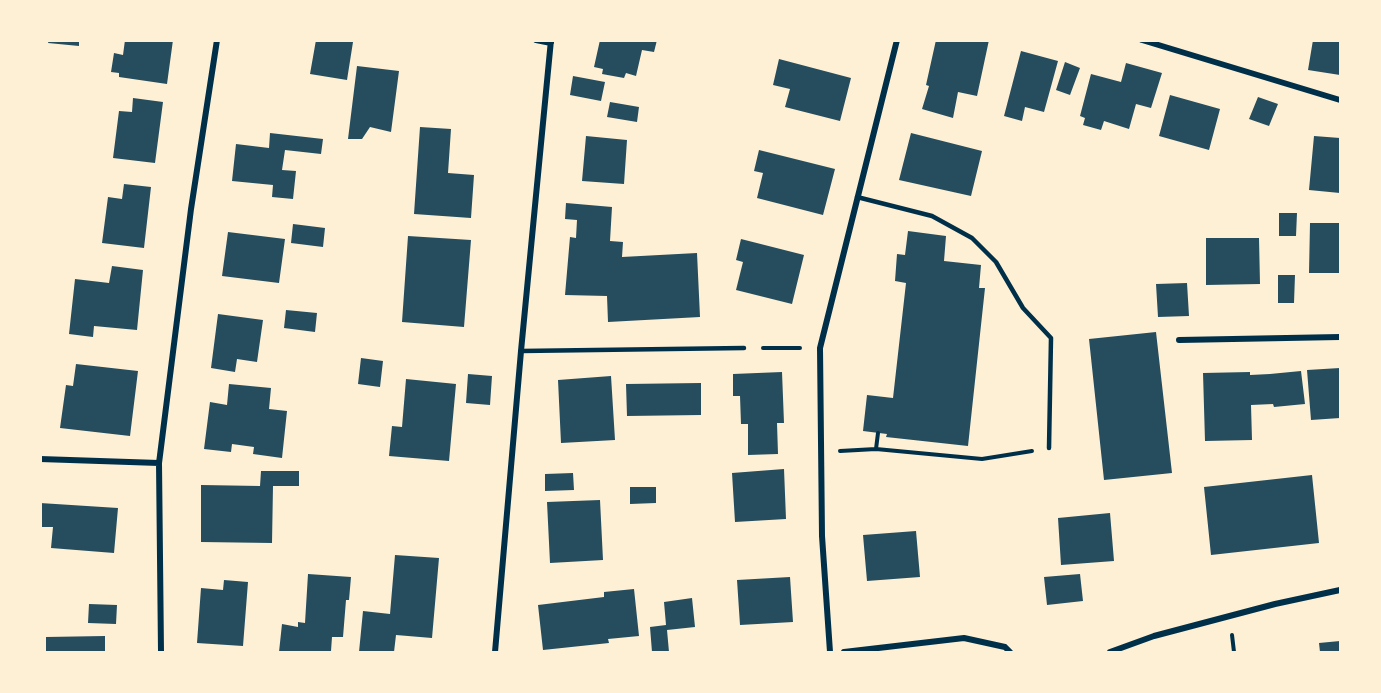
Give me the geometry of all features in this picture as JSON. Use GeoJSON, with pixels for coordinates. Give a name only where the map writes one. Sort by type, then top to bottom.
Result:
{"type":"FeatureCollection","features":[{"type":"Feature","properties":{"kind":"street"},"geometry":{"type":"LineString","coordinates":[[161,652],[159,463],[191,209],[217,40]]}},
{"type":"Feature","properties":{"kind":"street"},"geometry":{"type":"LineString","coordinates":[[495,652],[551,42],[536,40]]}},
{"type":"Feature","properties":{"kind":"street"},"geometry":{"type":"LineString","coordinates":[[830,652],[822,536],[820,348],[897,40]]}},
{"type":"Feature","properties":{"kind":"street"},"geometry":{"type":"LineString","coordinates":[[1142,40],[1341,100]]}},
{"type":"Feature","properties":{"kind":"street"},"geometry":{"type":"LineString","coordinates":[[1179,340],[1341,337]]}},
{"type":"Feature","properties":{"kind":"street"},"geometry":{"type":"LineString","coordinates":[[40,459],[159,463]]}},
{"type":"Feature","properties":{"kind":"street"},"geometry":{"type":"LineString","coordinates":[[1110,652],[1154,636],[1275,604],[1341,590]]}},
{"type":"Feature","properties":{"kind":"street"},"geometry":{"type":"LineString","coordinates":[[844,652],[964,638],[1005,647],[1010,652]]}},
{"type":"Feature","properties":{"kind":"lane"},"geometry":{"type":"LineString","coordinates":[[857,197],[932,216],[972,238],[996,262],[1023,308],[1051,339],[1049,448]]}},
{"type":"Feature","properties":{"kind":"lane"},"geometry":{"type":"LineString","coordinates":[[521,351],[744,348]]}},
{"type":"Feature","properties":{"kind":"path"},"geometry":{"type":"LineString","coordinates":[[876,449],[878,433]]}},
{"type":"Feature","properties":{"kind":"path"},"geometry":{"type":"LineString","coordinates":[[821,452],[876,449],[982,459],[1049,448]]}},
{"type":"Feature","properties":{"kind":"building"},"geometry":{"type":"Polygon","coordinates":[[[49,40],[79,40],[79,46],[48,43],[49,40]]]}},
{"type":"Feature","properties":{"kind":"building"},"geometry":{"type":"Polygon","coordinates":[[[125,40],[173,40],[167,84],[119,77],[119,73],[111,72],[114,53],[123,55],[125,40]]]}},
{"type":"Feature","properties":{"kind":"building"},"geometry":{"type":"Polygon","coordinates":[[[316,40],[353,42],[347,80],[310,74],[316,40]]]}},
{"type":"Feature","properties":{"kind":"building"},"geometry":{"type":"Polygon","coordinates":[[[600,40],[657,40],[654,52],[642,50],[636,76],[626,73],[624,78],[602,74],[603,69],[594,67],[600,40]]]}},
{"type":"Feature","properties":{"kind":"building"},"geometry":{"type":"Polygon","coordinates":[[[936,40],[989,40],[977,96],[958,92],[953,118],[922,109],[929,86],[926,85],[936,40]]]}},
{"type":"Feature","properties":{"kind":"building"},"geometry":{"type":"Polygon","coordinates":[[[1313,40],[1340,40],[1340,75],[1308,70],[1313,40]]]}},
{"type":"Feature","properties":{"kind":"building"},"geometry":{"type":"Polygon","coordinates":[[[1021,51],[1058,61],[1044,112],[1025,107],[1022,121],[1004,116],[1021,51]]]}},
{"type":"Feature","properties":{"kind":"building"},"geometry":{"type":"Polygon","coordinates":[[[779,59],[851,78],[840,121],[785,107],[790,89],[773,85],[779,59]]]}},
{"type":"Feature","properties":{"kind":"building"},"geometry":{"type":"Polygon","coordinates":[[[1065,62],[1080,68],[1070,95],[1056,90],[1065,62]]]}},
{"type":"Feature","properties":{"kind":"building"},"geometry":{"type":"Polygon","coordinates":[[[1126,63],[1162,73],[1151,108],[1136,104],[1129,129],[1104,121],[1101,130],[1083,125],[1085,118],[1080,116],[1091,74],[1121,82],[1126,63]]]}},
{"type":"Feature","properties":{"kind":"building"},"geometry":{"type":"Polygon","coordinates":[[[357,66],[399,71],[391,132],[370,127],[362,139],[348,139],[357,66]]]}},
{"type":"Feature","properties":{"kind":"building"},"geometry":{"type":"Polygon","coordinates":[[[573,76],[605,82],[601,101],[570,95],[573,76]]]}},
{"type":"Feature","properties":{"kind":"building"},"geometry":{"type":"Polygon","coordinates":[[[1170,95],[1220,109],[1209,150],[1159,136],[1170,95]]]}},
{"type":"Feature","properties":{"kind":"building"},"geometry":{"type":"Polygon","coordinates":[[[1258,97],[1278,104],[1269,126],[1249,119],[1258,97]]]}},
{"type":"Feature","properties":{"kind":"building"},"geometry":{"type":"Polygon","coordinates":[[[133,98],[163,102],[155,163],[113,158],[119,111],[132,112],[133,98]]]}},
{"type":"Feature","properties":{"kind":"building"},"geometry":{"type":"Polygon","coordinates":[[[610,102],[639,107],[637,122],[607,117],[610,102]]]}},
{"type":"Feature","properties":{"kind":"building"},"geometry":{"type":"Polygon","coordinates":[[[420,127],[451,129],[448,173],[474,175],[471,218],[414,214],[420,127]]]}},
{"type":"Feature","properties":{"kind":"building"},"geometry":{"type":"Polygon","coordinates":[[[270,133],[323,139],[321,154],[285,150],[282,170],[296,171],[293,199],[272,197],[273,185],[232,181],[236,144],[269,148],[270,133]]]}},
{"type":"Feature","properties":{"kind":"building"},"geometry":{"type":"Polygon","coordinates":[[[911,133],[982,151],[971,196],[899,180],[911,133]]]}},
{"type":"Feature","properties":{"kind":"building"},"geometry":{"type":"Polygon","coordinates":[[[586,136],[627,140],[624,184],[582,181],[586,136]]]}},
{"type":"Feature","properties":{"kind":"building"},"geometry":{"type":"Polygon","coordinates":[[[1314,136],[1340,138],[1340,193],[1309,190],[1314,136]]]}},
{"type":"Feature","properties":{"kind":"building"},"geometry":{"type":"Polygon","coordinates":[[[759,150],[835,169],[823,215],[757,198],[763,173],[754,171],[759,150]]]}},
{"type":"Feature","properties":{"kind":"building"},"geometry":{"type":"Polygon","coordinates":[[[124,184],[151,187],[144,248],[102,243],[108,197],[122,199],[124,184]]]}},
{"type":"Feature","properties":{"kind":"building"},"geometry":{"type":"Polygon","coordinates":[[[566,203],[612,207],[610,241],[623,242],[622,257],[697,253],[700,317],[608,322],[607,296],[565,295],[570,237],[576,238],[577,220],[565,219],[566,203]]]}},
{"type":"Feature","properties":{"kind":"building"},"geometry":{"type":"Polygon","coordinates":[[[1279,213],[1297,213],[1296,236],[1279,236],[1279,213]]]}},
{"type":"Feature","properties":{"kind":"building"},"geometry":{"type":"Polygon","coordinates":[[[1310,223],[1340,223],[1340,273],[1309,273],[1310,223]]]}},
{"type":"Feature","properties":{"kind":"building"},"geometry":{"type":"Polygon","coordinates":[[[293,224],[325,228],[323,247],[291,243],[293,224]]]}},
{"type":"Feature","properties":{"kind":"building"},"geometry":{"type":"Polygon","coordinates":[[[908,231],[946,236],[944,261],[981,265],[979,288],[985,288],[968,446],[886,437],[887,434],[863,431],[867,395],[893,398],[906,283],[895,281],[897,254],[905,255],[908,231]]]}},
{"type":"Feature","properties":{"kind":"building"},"geometry":{"type":"Polygon","coordinates":[[[228,232],[285,239],[279,283],[222,276],[228,232]]]}},
{"type":"Feature","properties":{"kind":"building"},"geometry":{"type":"Polygon","coordinates":[[[408,236],[471,240],[464,327],[402,322],[408,236]]]}},
{"type":"Feature","properties":{"kind":"building"},"geometry":{"type":"Polygon","coordinates":[[[1206,238],[1259,238],[1260,284],[1206,285],[1206,238]]]}},
{"type":"Feature","properties":{"kind":"building"},"geometry":{"type":"Polygon","coordinates":[[[741,239],[804,255],[792,304],[736,290],[743,262],[736,260],[741,239]]]}},
{"type":"Feature","properties":{"kind":"building"},"geometry":{"type":"Polygon","coordinates":[[[112,266],[143,270],[137,330],[94,326],[93,337],[69,334],[75,279],[109,283],[112,266]]]}},
{"type":"Feature","properties":{"kind":"building"},"geometry":{"type":"Polygon","coordinates":[[[1278,275],[1295,275],[1294,303],[1278,303],[1278,275]]]}},
{"type":"Feature","properties":{"kind":"building"},"geometry":{"type":"Polygon","coordinates":[[[1187,283],[1189,316],[1158,317],[1156,284],[1187,283]]]}},
{"type":"Feature","properties":{"kind":"building"},"geometry":{"type":"Polygon","coordinates":[[[286,310],[317,313],[315,332],[284,328],[286,310]]]}},
{"type":"Feature","properties":{"kind":"building"},"geometry":{"type":"Polygon","coordinates":[[[218,314],[263,320],[257,362],[237,359],[235,372],[211,368],[218,314]]]}},
{"type":"Feature","properties":{"kind":"building"},"geometry":{"type":"Polygon","coordinates":[[[1156,332],[1172,473],[1104,480],[1089,339],[1156,332]]]}},
{"type":"Feature","properties":{"kind":"building"},"geometry":{"type":"Polygon","coordinates":[[[361,358],[383,361],[380,387],[358,384],[361,358]]]}},
{"type":"Feature","properties":{"kind":"building"},"geometry":{"type":"Polygon","coordinates":[[[76,364],[138,371],[130,436],[60,428],[66,385],[73,386],[76,364]]]}},
{"type":"Feature","properties":{"kind":"building"},"geometry":{"type":"Polygon","coordinates":[[[1340,368],[1340,418],[1311,420],[1307,370],[1340,368]]]}},
{"type":"Feature","properties":{"kind":"building"},"geometry":{"type":"Polygon","coordinates":[[[1301,371],[1305,404],[1274,407],[1273,404],[1251,405],[1252,440],[1205,441],[1203,373],[1250,372],[1250,375],[1301,371]]]}},
{"type":"Feature","properties":{"kind":"building"},"geometry":{"type":"Polygon","coordinates":[[[782,372],[784,423],[777,423],[778,454],[748,455],[748,424],[741,424],[740,396],[733,396],[733,374],[782,372]]]}},
{"type":"Feature","properties":{"kind":"building"},"geometry":{"type":"Polygon","coordinates":[[[468,374],[492,376],[490,405],[466,403],[468,374]]]}},
{"type":"Feature","properties":{"kind":"building"},"geometry":{"type":"Polygon","coordinates":[[[611,376],[615,440],[561,443],[558,380],[611,376]]]}},
{"type":"Feature","properties":{"kind":"building"},"geometry":{"type":"Polygon","coordinates":[[[406,379],[456,384],[449,461],[389,456],[392,426],[402,427],[406,379]]]}},
{"type":"Feature","properties":{"kind":"building"},"geometry":{"type":"Polygon","coordinates":[[[701,383],[701,415],[627,416],[626,384],[701,383]]]}},
{"type":"Feature","properties":{"kind":"building"},"geometry":{"type":"Polygon","coordinates":[[[229,384],[271,388],[269,409],[287,411],[282,458],[253,454],[254,447],[232,444],[231,452],[204,449],[210,402],[227,405],[229,384]]]}},
{"type":"Feature","properties":{"kind":"building"},"geometry":{"type":"Polygon","coordinates":[[[784,469],[786,519],[735,522],[732,473],[784,469]]]}},
{"type":"Feature","properties":{"kind":"building"},"geometry":{"type":"Polygon","coordinates":[[[261,471],[299,471],[299,486],[273,486],[272,543],[201,542],[201,485],[260,486],[261,471]]]}},
{"type":"Feature","properties":{"kind":"building"},"geometry":{"type":"Polygon","coordinates":[[[573,473],[574,490],[545,491],[545,474],[573,473]]]}},
{"type":"Feature","properties":{"kind":"building"},"geometry":{"type":"Polygon","coordinates":[[[1312,475],[1319,543],[1211,555],[1204,487],[1312,475]]]}},
{"type":"Feature","properties":{"kind":"building"},"geometry":{"type":"Polygon","coordinates":[[[630,487],[656,487],[656,503],[630,504],[630,487]]]}},
{"type":"Feature","properties":{"kind":"building"},"geometry":{"type":"Polygon","coordinates":[[[600,500],[603,560],[550,563],[547,502],[600,500]]]}},
{"type":"Feature","properties":{"kind":"building"},"geometry":{"type":"Polygon","coordinates":[[[40,503],[118,508],[114,553],[51,548],[53,527],[40,527],[40,503]]]}},
{"type":"Feature","properties":{"kind":"building"},"geometry":{"type":"Polygon","coordinates":[[[1110,513],[1114,561],[1061,565],[1058,518],[1110,513]]]}},
{"type":"Feature","properties":{"kind":"building"},"geometry":{"type":"Polygon","coordinates":[[[916,531],[920,577],[867,581],[863,535],[916,531]]]}},
{"type":"Feature","properties":{"kind":"building"},"geometry":{"type":"Polygon","coordinates":[[[395,555],[439,558],[432,638],[396,635],[394,652],[359,652],[363,611],[390,614],[395,555]]]}},
{"type":"Feature","properties":{"kind":"building"},"geometry":{"type":"Polygon","coordinates":[[[308,574],[351,577],[349,600],[346,600],[343,637],[332,637],[331,651],[279,652],[282,624],[298,627],[298,622],[305,623],[308,574]]]}},
{"type":"Feature","properties":{"kind":"building"},"geometry":{"type":"Polygon","coordinates":[[[1080,574],[1083,601],[1047,605],[1044,577],[1080,574]]]}},
{"type":"Feature","properties":{"kind":"building"},"geometry":{"type":"Polygon","coordinates":[[[790,577],[793,622],[740,625],[737,580],[790,577]]]}},
{"type":"Feature","properties":{"kind":"building"},"geometry":{"type":"Polygon","coordinates":[[[224,580],[248,582],[243,646],[197,643],[201,588],[223,590],[224,580]]]}},
{"type":"Feature","properties":{"kind":"building"},"geometry":{"type":"Polygon","coordinates":[[[634,589],[639,636],[608,639],[609,643],[543,650],[538,605],[604,597],[604,592],[634,589]]]}},
{"type":"Feature","properties":{"kind":"building"},"geometry":{"type":"Polygon","coordinates":[[[692,598],[695,627],[667,630],[669,652],[652,652],[650,627],[666,625],[664,602],[692,598]]]}},
{"type":"Feature","properties":{"kind":"building"},"geometry":{"type":"Polygon","coordinates":[[[89,604],[117,605],[116,624],[88,623],[89,604]]]}},
{"type":"Feature","properties":{"kind":"building"},"geometry":{"type":"Polygon","coordinates":[[[105,636],[105,652],[46,652],[46,637],[105,636]]]}},
{"type":"Feature","properties":{"kind":"building"},"geometry":{"type":"Polygon","coordinates":[[[1340,641],[1340,652],[1320,652],[1319,643],[1340,641]]]}}]}
